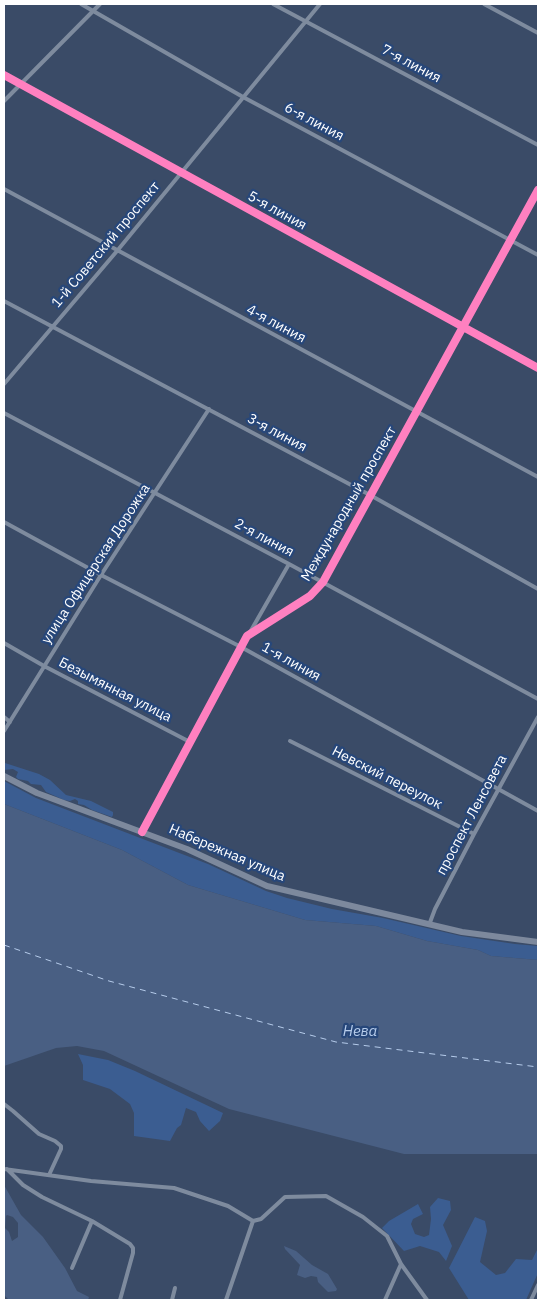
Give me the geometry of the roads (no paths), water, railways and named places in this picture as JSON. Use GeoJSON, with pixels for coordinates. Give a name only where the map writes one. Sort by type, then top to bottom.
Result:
{"type":"FeatureCollection","features":[{"type":"Feature","properties":{"kind":"main road","name":"Набережная улица"},"geometry":{"type":"LineString","coordinates":[[4,776],[37,793],[212,860],[267,886],[429,925],[491,937],[538,942]]}},
{"type":"Feature","properties":{"kind":"street","name":"6-я линия"},"geometry":{"type":"LineString","coordinates":[[81,4],[243,97],[538,255]]}},
{"type":"Feature","properties":{"kind":"street"},"geometry":{"type":"LineString","coordinates":[[4,101],[100,4]]}},
{"type":"Feature","properties":{"kind":"street","name":"7-я линия"},"geometry":{"type":"LineString","coordinates":[[273,4],[538,145]]}},
{"type":"Feature","properties":{"kind":"street","name":"1-й Советский проспект"},"geometry":{"type":"LineString","coordinates":[[4,384],[117,251],[320,4]]}},
{"type":"Feature","properties":{"kind":"street"},"geometry":{"type":"LineString","coordinates":[[484,4],[538,33]]}},
{"type":"Feature","properties":{"kind":"street","name":"5-я линия"},"geometry":{"type":"LineString","coordinates":[[4,75],[538,368]]}},
{"type":"Feature","properties":{"kind":"street","name":"4-я линия"},"geometry":{"type":"LineString","coordinates":[[4,189],[538,477]]}},
{"type":"Feature","properties":{"kind":"street","name":"Международный проспект"},"geometry":{"type":"LineString","coordinates":[[248,636],[310,596],[322,582],[538,190]]}},
{"type":"Feature","properties":{"kind":"street","name":"3-я линия"},"geometry":{"type":"LineString","coordinates":[[4,301],[370,496],[538,589]]}},
{"type":"Feature","properties":{"kind":"street","name":"улица Офицерская Дорожка"},"geometry":{"type":"LineString","coordinates":[[4,731],[101,575],[208,409]]}},
{"type":"Feature","properties":{"kind":"street","name":"2-я линия"},"geometry":{"type":"LineString","coordinates":[[4,413],[538,699]]}},
{"type":"Feature","properties":{"kind":"street","name":"1-я линия"},"geometry":{"type":"LineString","coordinates":[[4,522],[241,648],[538,811]]}},
{"type":"Feature","properties":{"kind":"street","name":"Международный проспект"},"geometry":{"type":"LineString","coordinates":[[142,832],[241,648],[289,564]]}},
{"type":"Feature","properties":{"kind":"street","name":"Безымянная улица"},"geometry":{"type":"LineString","coordinates":[[4,643],[44,666],[190,742]]}},
{"type":"Feature","properties":{"kind":"street"},"geometry":{"type":"LineString","coordinates":[[4,717],[10,722]]}},
{"type":"Feature","properties":{"kind":"street","name":"проспект Ленсовета"},"geometry":{"type":"LineString","coordinates":[[429,925],[474,834],[538,717]]}},
{"type":"Feature","properties":{"kind":"street","name":"Невский переулок"},"geometry":{"type":"LineString","coordinates":[[290,741],[474,834]]}},
{"type":"Feature","properties":{"kind":"street"},"geometry":{"type":"LineString","coordinates":[[4,1104],[39,1134],[55,1141],[61,1146],[48,1175]]}},
{"type":"Feature","properties":{"kind":"street"},"geometry":{"type":"LineString","coordinates":[[5,1169],[91,1181],[174,1188],[228,1206],[253,1221],[261,1219],[285,1197],[326,1196],[363,1217],[387,1236],[401,1264],[427,1300]]}},
{"type":"Feature","properties":{"kind":"street"},"geometry":{"type":"LineString","coordinates":[[5,1169],[23,1185],[42,1197],[92,1221],[122,1238],[133,1248],[120,1300]]}},
{"type":"Feature","properties":{"kind":"street"},"geometry":{"type":"LineString","coordinates":[[72,1268],[92,1221]]}},
{"type":"Feature","properties":{"kind":"street"},"geometry":{"type":"LineString","coordinates":[[226,1300],[253,1221]]}},
{"type":"Feature","properties":{"kind":"street"},"geometry":{"type":"LineString","coordinates":[[385,1300],[401,1264]]}},
{"type":"Feature","properties":{"kind":"street"},"geometry":{"type":"LineString","coordinates":[[531,1300],[538,1285]]}},
{"type":"Feature","properties":{"kind":"street"},"geometry":{"type":"LineString","coordinates":[[172,1300],[175,1288]]}},
{"type":"Feature","properties":{"kind":"water","name":"Нева"},"geometry":{"type":"Polygon","coordinates":[[[4,804],[122,850],[188,885],[305,920],[376,926],[427,941],[478,950],[491,956],[538,960],[538,1154],[404,1154],[229,1109],[104,1051],[77,1046],[56,1048],[4,1066],[4,804]]]}},
{"type":"Feature","properties":{"kind":"water"},"geometry":{"type":"Polygon","coordinates":[[[4,1185],[21,1215],[43,1237],[65,1268],[77,1291],[89,1297],[88,1300],[9,1300],[4,1295],[4,1185]],[[6,1216],[5,1228],[9,1232],[12,1241],[18,1237],[18,1223],[13,1217],[6,1216]]]}},
{"type":"Feature","properties":{"kind":"water"},"geometry":{"type":"Polygon","coordinates":[[[284,1246],[296,1251],[312,1265],[328,1274],[337,1289],[336,1291],[328,1292],[318,1282],[317,1277],[305,1278],[297,1275],[300,1265],[284,1246]]]}}]}
